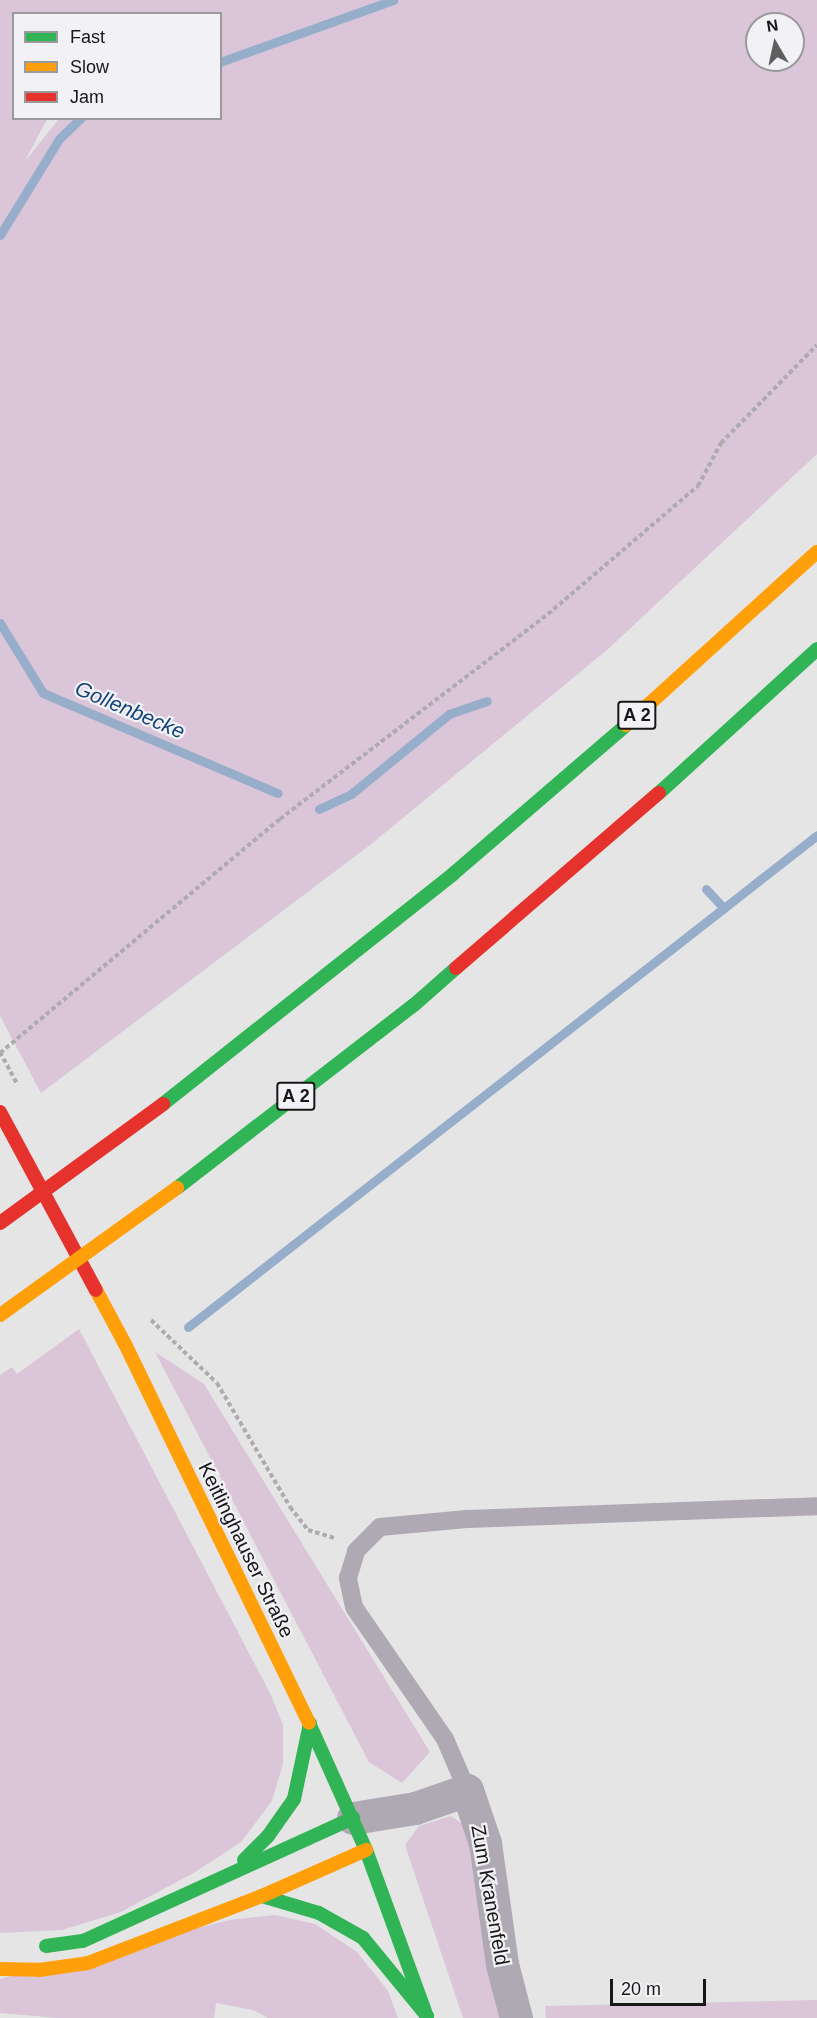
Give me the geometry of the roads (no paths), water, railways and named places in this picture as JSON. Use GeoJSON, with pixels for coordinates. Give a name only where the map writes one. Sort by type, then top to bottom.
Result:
{"type":"FeatureCollection","features":[{"type":"Feature","properties":{"kind":"main road","name":"A 2"},"geometry":{"type":"LineString","coordinates":[[0,1223],[163,1104],[453,874],[608,741],[817,552]]}},
{"type":"Feature","properties":{"kind":"main road","name":"A 2"},"geometry":{"type":"LineString","coordinates":[[0,1315],[177,1188],[414,1005],[637,813],[817,649]]}},
{"type":"Feature","properties":{"kind":"main road","name":"Keitlinghauser Straße"},"geometry":{"type":"LineString","coordinates":[[0,1112],[125,1344],[310,1724],[366,1850],[427,2017]]}},
{"type":"Feature","properties":{"kind":"main road"},"geometry":{"type":"LineString","coordinates":[[232,1872],[268,1836],[294,1799],[310,1724]]}},
{"type":"Feature","properties":{"kind":"main road"},"geometry":{"type":"LineString","coordinates":[[29,1947],[83,1941],[353,1818]]}},
{"type":"Feature","properties":{"kind":"main road"},"geometry":{"type":"LineString","coordinates":[[0,1969],[39,1970],[88,1963],[262,1896],[366,1850]]}},
{"type":"Feature","properties":{"kind":"main road"},"geometry":{"type":"LineString","coordinates":[[262,1896],[319,1913],[363,1938],[427,2017]]}},
{"type":"Feature","properties":{"kind":"street"},"geometry":{"type":"LineString","coordinates":[[353,1818],[415,1808],[467,1790]]}},
{"type":"Feature","properties":{"kind":"street","name":"Zum Kranenfeld"},"geometry":{"type":"LineString","coordinates":[[467,1790],[485,1843],[501,1964],[516,2018]]}},
{"type":"Feature","properties":{"kind":"street"},"geometry":{"type":"LineString","coordinates":[[366,1850],[415,1808]]}},
{"type":"Feature","properties":{"kind":"lane"},"geometry":{"type":"LineString","coordinates":[[467,1790],[445,1739],[354,1607],[348,1578],[356,1551],[380,1527],[467,1519],[817,1506]]}},
{"type":"Feature","properties":{"kind":"waterway"},"geometry":{"type":"LineString","coordinates":[[222,61],[393,0]]}},
{"type":"Feature","properties":{"kind":"waterway"},"geometry":{"type":"LineString","coordinates":[[0,235],[59,139],[79,120]]}},
{"type":"Feature","properties":{"kind":"waterway","name":"Gollenbecke"},"geometry":{"type":"LineString","coordinates":[[0,623],[43,693],[278,793]]}},
{"type":"Feature","properties":{"kind":"waterway","name":"Gollenbecke"},"geometry":{"type":"LineString","coordinates":[[319,809],[351,794],[449,714],[487,701]]}},
{"type":"Feature","properties":{"kind":"waterway","name":"Gollenbecke"},"geometry":{"type":"LineString","coordinates":[[706,889],[724,908],[817,835]]}},
{"type":"Feature","properties":{"kind":"waterway"},"geometry":{"type":"LineString","coordinates":[[188,1327],[724,908]]}}]}
